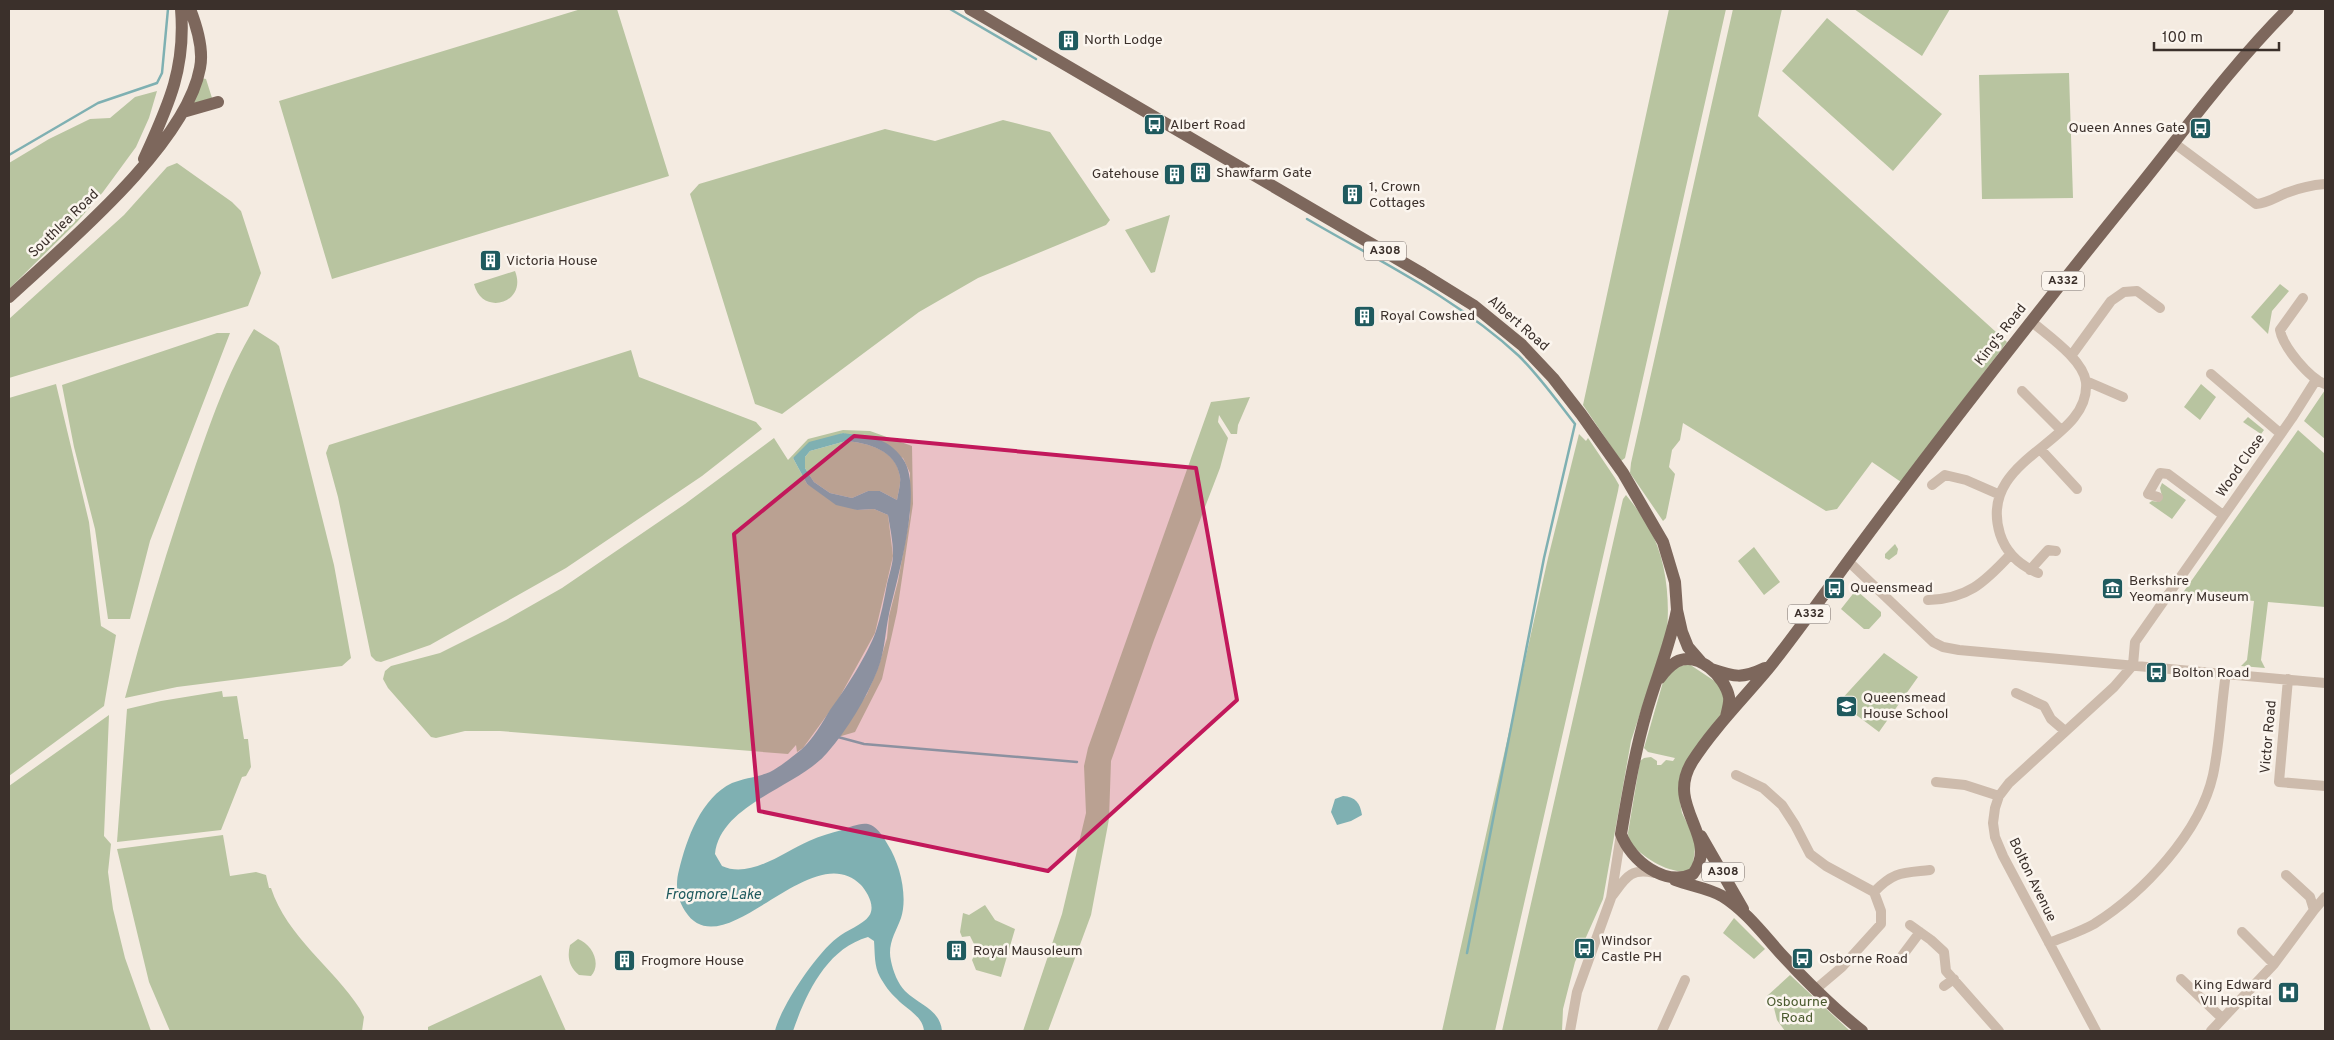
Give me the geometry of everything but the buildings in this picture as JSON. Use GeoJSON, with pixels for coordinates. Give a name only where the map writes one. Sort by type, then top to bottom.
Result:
{"type":"FeatureCollection","features":[{"type":"Feature","properties":{"kind":"main road","name":"Southlea Road"},"geometry":{"type":"LineString","coordinates":[[139,170],[169,104],[179,69],[182,26],[180,9]]}},
{"type":"Feature","properties":{"kind":"main road","name":"Southlea Road"},"geometry":{"type":"LineString","coordinates":[[9,297],[91,220],[165,142],[183,112],[200,68],[200,45],[190,9]]}},
{"type":"Feature","properties":{"kind":"main road","name":"Albert Road"},"geometry":{"type":"LineString","coordinates":[[970,9],[1423,274],[1498,324],[1522,345],[1553,378],[1628,480],[1647,512],[1667,552],[1675,582],[1677,610],[1688,647],[1724,685],[1730,699],[1726,719]]}},
{"type":"Feature","properties":{"kind":"main road","name":"King's Road"},"geometry":{"type":"LineString","coordinates":[[1698,831],[1684,800],[1686,773],[1692,762],[1770,666],[1908,479],[2030,321],[2241,59],[2288,9]]}},
{"type":"Feature","properties":{"kind":"main road"},"geometry":{"type":"LineString","coordinates":[[179,69],[200,68]]}},
{"type":"Feature","properties":{"kind":"main road"},"geometry":{"type":"LineString","coordinates":[[183,112],[218,102]]}},
{"type":"Feature","properties":{"kind":"main road","name":"Albert Road"},"geometry":{"type":"LineString","coordinates":[[1621,834],[1633,764],[1656,682],[1672,638],[1677,610]]}},
{"type":"Feature","properties":{"kind":"main road","name":"King's Road"},"geometry":{"type":"LineString","coordinates":[[1656,682],[1677,662],[1683,660],[1706,665],[1740,677],[1748,676],[1770,666]]}},
{"type":"Feature","properties":{"kind":"main road"},"geometry":{"type":"LineString","coordinates":[[1621,834],[1630,852],[1665,876],[1686,877],[1693,874],[1701,860],[1698,831]]}},
{"type":"Feature","properties":{"kind":"main road","name":"A308"},"geometry":{"type":"LineString","coordinates":[[1698,831],[1745,914]]}},
{"type":"Feature","properties":{"kind":"main road","name":"A308"},"geometry":{"type":"LineString","coordinates":[[1665,876],[1707,889],[1722,896],[1745,914],[1842,1016],[1862,1031]]}},
{"type":"Feature","properties":{"kind":"street"},"geometry":{"type":"LineString","coordinates":[[2174,143],[2256,204],[2266,203],[2311,185],[2325,184]]}},
{"type":"Feature","properties":{"kind":"street"},"geometry":{"type":"LineString","coordinates":[[2071,356],[2111,301],[2124,292],[2137,291],[2160,308]]}},
{"type":"Feature","properties":{"kind":"street","name":"Wood Close"},"geometry":{"type":"LineString","coordinates":[[2133,665],[2135,642],[2223,515],[2320,382],[2282,340],[2280,330],[2303,298]]}},
{"type":"Feature","properties":{"kind":"street"},"geometry":{"type":"LineString","coordinates":[[2030,321],[2071,356],[2084,373],[2086,381],[2081,403],[2074,416],[2040,450],[2007,478],[1998,494],[1998,526],[2010,555],[2034,571],[2048,550],[2056,550]]}},
{"type":"Feature","properties":{"kind":"street","name":"Wood Close"},"geometry":{"type":"LineString","coordinates":[[2211,374],[2281,434]]}},
{"type":"Feature","properties":{"kind":"street"},"geometry":{"type":"LineString","coordinates":[[2086,381],[2122,397]]}},
{"type":"Feature","properties":{"kind":"street"},"geometry":{"type":"LineString","coordinates":[[2022,391],[2061,430]]}},
{"type":"Feature","properties":{"kind":"street"},"geometry":{"type":"LineString","coordinates":[[2040,450],[2077,489]]}},
{"type":"Feature","properties":{"kind":"street","name":"Wood Close"},"geometry":{"type":"LineString","coordinates":[[2158,497],[2148,494],[2160,473],[2168,474],[2223,515]]}},
{"type":"Feature","properties":{"kind":"street"},"geometry":{"type":"LineString","coordinates":[[1932,485],[1945,475],[1966,480],[1998,494]]}},
{"type":"Feature","properties":{"kind":"street"},"geometry":{"type":"LineString","coordinates":[[1928,600],[1947,599],[1969,592],[1991,575],[2010,555]]}},
{"type":"Feature","properties":{"kind":"street"},"geometry":{"type":"LineString","coordinates":[[1848,561],[1933,642],[1943,647],[2325,683]]}},
{"type":"Feature","properties":{"kind":"street"},"geometry":{"type":"LineString","coordinates":[[1936,782],[1965,785],[1999,796],[2029,764],[2114,687],[2133,665]]}},
{"type":"Feature","properties":{"kind":"street"},"geometry":{"type":"LineString","coordinates":[[2049,944],[2092,925],[2122,905],[2175,851],[2207,796],[2213,775],[2226,673]]}},
{"type":"Feature","properties":{"kind":"street","name":"Victor Road"},"geometry":{"type":"LineString","coordinates":[[2288,679],[2279,782],[2325,786]]}},
{"type":"Feature","properties":{"kind":"street"},"geometry":{"type":"LineString","coordinates":[[2016,694],[2044,706],[2051,719],[2065,731]]}},
{"type":"Feature","properties":{"kind":"street"},"geometry":{"type":"LineString","coordinates":[[1736,775],[1763,788],[1782,805],[1810,854],[1833,871],[1874,892],[1882,911],[1881,924],[1842,967],[1816,989]]}},
{"type":"Feature","properties":{"kind":"street","name":"Bolton Avenue"},"geometry":{"type":"LineString","coordinates":[[1999,796],[1993,823],[1995,836],[2003,856],[2096,1031]]}},
{"type":"Feature","properties":{"kind":"street"},"geometry":{"type":"LineString","coordinates":[[1570,1031],[1577,992],[1611,898],[1621,834]]}},
{"type":"Feature","properties":{"kind":"street"},"geometry":{"type":"LineString","coordinates":[[1611,898],[1633,872],[1644,870],[1665,876]]}},
{"type":"Feature","properties":{"kind":"street"},"geometry":{"type":"LineString","coordinates":[[1874,892],[1887,878],[1900,873],[1930,870]]}},
{"type":"Feature","properties":{"kind":"street"},"geometry":{"type":"LineString","coordinates":[[2286,875],[2310,897],[2314,910]]}},
{"type":"Feature","properties":{"kind":"street"},"geometry":{"type":"LineString","coordinates":[[2211,1031],[2274,964],[2325,897]]}},
{"type":"Feature","properties":{"kind":"street"},"geometry":{"type":"LineString","coordinates":[[1910,925],[1944,952],[1946,971],[1972,993],[1999,1031]]}},
{"type":"Feature","properties":{"kind":"street"},"geometry":{"type":"LineString","coordinates":[[1902,956],[1920,932]]}},
{"type":"Feature","properties":{"kind":"street"},"geometry":{"type":"LineString","coordinates":[[2242,932],[2274,964]]}},
{"type":"Feature","properties":{"kind":"street"},"geometry":{"type":"LineString","coordinates":[[1944,986],[1954,979]]}},
{"type":"Feature","properties":{"kind":"street"},"geometry":{"type":"LineString","coordinates":[[2181,979],[2222,1018]]}},
{"type":"Feature","properties":{"kind":"street"},"geometry":{"type":"LineString","coordinates":[[1662,1031],[1685,980]]}},
{"type":"Feature","properties":{"kind":"highlighted area"},"geometry":{"type":"Polygon","coordinates":[[[854,436],[1196,468],[1237,700],[1048,871],[759,811],[734,534],[854,436]]]}},
{"type":"Feature","properties":{"kind":"green space"},"geometry":{"type":"Polygon","coordinates":[[[581,9],[617,9],[669,176],[332,279],[279,101],[581,9]]]}},
{"type":"Feature","properties":{"kind":"green space"},"geometry":{"type":"Polygon","coordinates":[[[1669,9],[1726,9],[1625,458],[1621,461],[1583,405],[1669,9]]]}},
{"type":"Feature","properties":{"kind":"green space"},"geometry":{"type":"Polygon","coordinates":[[[1733,9],[1782,9],[1758,116],[2007,342],[1901,482],[1872,462],[1837,509],[1826,511],[1683,423],[1680,440],[1672,450],[1669,467],[1675,474],[1666,518],[1663,521],[1630,473],[1631,463],[1733,9]]]}},
{"type":"Feature","properties":{"kind":"green space"},"geometry":{"type":"Polygon","coordinates":[[[1854,9],[1950,9],[1922,56],[1854,9]]]}},
{"type":"Feature","properties":{"kind":"green space"},"geometry":{"type":"Polygon","coordinates":[[[1827,18],[1942,114],[1893,171],[1782,71],[1827,18]]]}},
{"type":"Feature","properties":{"kind":"green space"},"geometry":{"type":"Polygon","coordinates":[[[2069,73],[2073,198],[1982,199],[1979,75],[2069,73]]]}},
{"type":"Feature","properties":{"kind":"green space"},"geometry":{"type":"Polygon","coordinates":[[[201,78],[206,79],[212,98],[191,105],[201,78]]]}},
{"type":"Feature","properties":{"kind":"green space"},"geometry":{"type":"Polygon","coordinates":[[[157,91],[149,118],[136,147],[103,192],[77,222],[9,289],[9,163],[49,139],[90,119],[110,118],[135,97],[157,91]]]}},
{"type":"Feature","properties":{"kind":"green space"},"geometry":{"type":"Polygon","coordinates":[[[1003,120],[1050,132],[1110,220],[1106,225],[978,278],[919,312],[782,414],[755,404],[690,194],[699,184],[885,129],[935,141],[1003,120]]]}},
{"type":"Feature","properties":{"kind":"green space"},"geometry":{"type":"Polygon","coordinates":[[[177,163],[232,202],[241,211],[261,273],[248,306],[9,378],[9,319],[124,215],[167,167],[177,163]]]}},
{"type":"Feature","properties":{"kind":"green space"},"geometry":{"type":"Polygon","coordinates":[[[1170,215],[1155,272],[1151,273],[1125,230],[1170,215]]]}},
{"type":"Feature","properties":{"kind":"green space"},"geometry":{"type":"Polygon","coordinates":[[[515,271],[517,282],[515,291],[510,298],[502,302],[494,303],[486,300],[479,294],[474,284],[515,271]]]}},
{"type":"Feature","properties":{"kind":"green space"},"geometry":{"type":"Polygon","coordinates":[[[2280,284],[2289,291],[2272,311],[2268,334],[2251,317],[2280,284]]]}},
{"type":"Feature","properties":{"kind":"green space"},"geometry":{"type":"Polygon","coordinates":[[[254,329],[279,346],[334,565],[351,658],[342,666],[177,687],[125,698],[157,585],[199,455],[227,381],[254,329]]]}},
{"type":"Feature","properties":{"kind":"green space"},"geometry":{"type":"Polygon","coordinates":[[[217,333],[230,333],[150,541],[130,619],[108,619],[95,529],[74,447],[62,385],[217,333]]]}},
{"type":"Feature","properties":{"kind":"green space"},"geometry":{"type":"Polygon","coordinates":[[[631,350],[639,377],[756,422],[762,429],[702,476],[566,568],[430,645],[381,662],[376,661],[371,656],[338,497],[326,453],[329,445],[631,350]]]}},
{"type":"Feature","properties":{"kind":"green space"},"geometry":{"type":"Polygon","coordinates":[[[56,384],[89,522],[101,626],[116,635],[104,706],[9,776],[9,398],[56,384]]]}},
{"type":"Feature","properties":{"kind":"green space"},"geometry":{"type":"Polygon","coordinates":[[[2201,384],[2216,397],[2200,420],[2184,407],[2201,384]]]}},
{"type":"Feature","properties":{"kind":"green space"},"geometry":{"type":"Polygon","coordinates":[[[2325,390],[2325,439],[2304,421],[2325,390]]]}},
{"type":"Feature","properties":{"kind":"green space"},"geometry":{"type":"Polygon","coordinates":[[[1250,397],[1238,425],[1237,434],[1231,434],[1219,415],[1218,422],[1228,438],[1220,468],[1154,640],[1111,761],[1109,819],[1091,915],[1048,1031],[1023,1031],[1062,914],[1086,813],[1084,766],[1088,748],[1211,402],[1250,397]]]}},
{"type":"Feature","properties":{"kind":"green space"},"geometry":{"type":"Polygon","coordinates":[[[2248,417],[2264,430],[2261,434],[2243,422],[2248,417]]]}},
{"type":"Feature","properties":{"kind":"green space"},"geometry":{"type":"Polygon","coordinates":[[[843,430],[870,431],[912,446],[913,504],[897,612],[882,679],[855,732],[838,737],[867,694],[878,668],[887,638],[889,616],[898,581],[910,515],[910,473],[903,458],[843,433],[793,458],[807,484],[857,510],[874,509],[888,515],[893,556],[875,633],[838,700],[803,748],[797,752],[796,745],[788,754],[500,731],[465,731],[436,738],[431,737],[388,688],[383,679],[385,671],[391,666],[440,653],[506,620],[562,588],[685,504],[774,438],[788,460],[808,439],[843,430]]]}},
{"type":"Feature","properties":{"kind":"green space"},"geometry":{"type":"Polygon","coordinates":[[[2298,430],[2325,454],[2325,607],[2268,602],[2261,660],[2265,668],[2241,666],[2247,660],[2254,601],[2182,594],[2298,430]]]}},
{"type":"Feature","properties":{"kind":"green space"},"geometry":{"type":"Polygon","coordinates":[[[1579,434],[1586,441],[1588,438],[1619,485],[1495,1031],[1442,1031],[1548,558],[1579,434]]]}},
{"type":"Feature","properties":{"kind":"green space"},"geometry":{"type":"Polygon","coordinates":[[[846,441],[872,446],[887,454],[893,460],[898,468],[900,477],[897,500],[880,491],[868,491],[852,498],[830,493],[814,482],[805,468],[805,457],[810,451],[846,441]]]}},
{"type":"Feature","properties":{"kind":"green space"},"geometry":{"type":"Polygon","coordinates":[[[2162,483],[2186,500],[2172,519],[2149,503],[2152,501],[2159,502],[2162,496],[2160,488],[2162,483]]]}},
{"type":"Feature","properties":{"kind":"green space"},"geometry":{"type":"Polygon","coordinates":[[[1626,495],[1646,522],[1663,564],[1668,605],[1667,631],[1631,741],[1603,899],[1575,962],[1563,1009],[1562,1031],[1502,1031],[1623,499],[1626,495]]]}},
{"type":"Feature","properties":{"kind":"green space"},"geometry":{"type":"Polygon","coordinates":[[[1895,544],[1898,549],[1897,554],[1889,560],[1885,558],[1885,554],[1895,544]]]}},
{"type":"Feature","properties":{"kind":"green space"},"geometry":{"type":"Polygon","coordinates":[[[1754,547],[1780,582],[1764,595],[1738,561],[1754,547]]]}},
{"type":"Feature","properties":{"kind":"green space"},"geometry":{"type":"Polygon","coordinates":[[[1856,590],[1881,612],[1881,616],[1869,629],[1864,629],[1841,609],[1856,590]]]}},
{"type":"Feature","properties":{"kind":"green space"},"geometry":{"type":"Polygon","coordinates":[[[1884,653],[1918,677],[1879,732],[1839,702],[1884,653]]]}},
{"type":"Feature","properties":{"kind":"green space"},"geometry":{"type":"Polygon","coordinates":[[[1689,664],[1722,686],[1727,706],[1679,796],[1682,813],[1696,841],[1692,871],[1683,872],[1666,868],[1649,859],[1629,842],[1628,833],[1640,761],[1651,757],[1657,761],[1657,765],[1661,765],[1666,760],[1673,761],[1675,758],[1648,752],[1644,748],[1665,675],[1670,669],[1689,664]]]}},
{"type":"Feature","properties":{"kind":"green space"},"geometry":{"type":"Polygon","coordinates":[[[222,691],[223,697],[237,696],[244,739],[248,739],[251,767],[246,776],[242,777],[221,830],[117,842],[127,709],[161,701],[222,691]]]}},
{"type":"Feature","properties":{"kind":"green space"},"geometry":{"type":"Polygon","coordinates":[[[109,715],[104,836],[111,844],[108,872],[113,909],[125,958],[151,1031],[9,1031],[9,786],[109,715]]]}},
{"type":"Feature","properties":{"kind":"green space"},"geometry":{"type":"Polygon","coordinates":[[[223,835],[230,876],[256,872],[266,875],[269,888],[271,888],[278,906],[288,922],[360,1009],[364,1017],[362,1031],[170,1031],[149,982],[117,849],[223,835]]]}},
{"type":"Feature","properties":{"kind":"green space"},"geometry":{"type":"Polygon","coordinates":[[[985,905],[995,920],[1015,929],[1001,977],[976,970],[972,960],[974,956],[979,954],[970,936],[962,937],[960,932],[963,913],[969,915],[985,905]]]}},
{"type":"Feature","properties":{"kind":"green space"},"geometry":{"type":"Polygon","coordinates":[[[1734,918],[1765,949],[1754,959],[1723,933],[1734,918]]]}},
{"type":"Feature","properties":{"kind":"green space"},"geometry":{"type":"Polygon","coordinates":[[[578,939],[587,945],[594,955],[596,966],[591,976],[579,975],[573,969],[570,962],[570,945],[578,939]]]}},
{"type":"Feature","properties":{"kind":"green space"},"geometry":{"type":"Polygon","coordinates":[[[541,975],[566,1031],[428,1031],[428,1027],[541,975]]]}},
{"type":"Feature","properties":{"kind":"green space","name":"Osbourne Road"},"geometry":{"type":"Polygon","coordinates":[[[1790,975],[1850,1031],[1785,1031],[1777,1020],[1772,1000],[1767,996],[1790,975]]]}},
{"type":"Feature","properties":{"kind":"water","name":"Frogmore Lake"},"geometry":{"type":"Polygon","coordinates":[[[843,433],[876,439],[897,451],[909,473],[911,491],[907,535],[889,614],[882,655],[878,669],[862,702],[849,724],[827,753],[798,776],[745,809],[731,822],[720,837],[715,854],[722,866],[744,869],[767,863],[809,841],[853,826],[868,824],[874,826],[883,836],[892,853],[902,880],[903,909],[890,949],[893,969],[902,988],[937,1017],[942,1031],[924,1031],[921,1021],[890,991],[880,977],[877,968],[874,941],[868,937],[853,943],[829,962],[811,988],[793,1031],[775,1031],[784,1008],[800,981],[819,956],[837,938],[859,925],[871,912],[870,899],[861,885],[841,874],[818,876],[793,887],[744,916],[722,925],[701,925],[685,911],[680,901],[677,881],[682,858],[691,832],[704,809],[712,798],[732,783],[770,772],[806,745],[856,672],[868,650],[878,625],[893,558],[888,515],[874,509],[857,510],[836,505],[807,484],[793,458],[809,442],[843,433]],[[846,441],[810,451],[805,457],[805,468],[814,482],[830,493],[852,498],[868,491],[880,491],[897,500],[900,477],[893,460],[887,454],[872,446],[846,441]]]}},
{"type":"Feature","properties":{"kind":"water"},"geometry":{"type":"Polygon","coordinates":[[[1343,796],[1357,801],[1362,815],[1337,825],[1331,812],[1335,799],[1343,796]]]}},
{"type":"Feature","properties":{"kind":"waterway"},"geometry":{"type":"LineString","coordinates":[[9,155],[98,103],[157,83],[162,73],[168,9]]}},
{"type":"Feature","properties":{"kind":"waterway"},"geometry":{"type":"LineString","coordinates":[[950,9],[1036,59]]}},
{"type":"Feature","properties":{"kind":"waterway"},"geometry":{"type":"LineString","coordinates":[[1307,219],[1417,282],[1470,316],[1495,335],[1527,364],[1575,424],[1544,558],[1467,953]]}},
{"type":"Feature","properties":{"kind":"waterway"},"geometry":{"type":"LineString","coordinates":[[838,737],[864,744],[1077,762]]}},
{"type":"Feature","properties":{"kind":"place","name":"North Lodge"},"geometry":{"type":"Point","coordinates":[1068,40]}},
{"type":"Feature","properties":{"kind":"place","name":"Albert Road"},"geometry":{"type":"Point","coordinates":[1154,125]}},
{"type":"Feature","properties":{"kind":"place","name":"Queen Annes Gate"},"geometry":{"type":"Point","coordinates":[2201,128]}},
{"type":"Feature","properties":{"kind":"place","name":"Shawfarm Gate"},"geometry":{"type":"Point","coordinates":[1200,173]}},
{"type":"Feature","properties":{"kind":"place","name":"Gatehouse"},"geometry":{"type":"Point","coordinates":[1175,174]}},
{"type":"Feature","properties":{"kind":"place","name":"1, Crown Cottages"},"geometry":{"type":"Point","coordinates":[1353,195]}},
{"type":"Feature","properties":{"kind":"place","name":"Victoria House"},"geometry":{"type":"Point","coordinates":[490,261]}},
{"type":"Feature","properties":{"kind":"place","name":"Royal Cowshed"},"geometry":{"type":"Point","coordinates":[1364,316]}},
{"type":"Feature","properties":{"kind":"place","name":"Queensmead"},"geometry":{"type":"Point","coordinates":[1834,588]}},
{"type":"Feature","properties":{"kind":"place","name":"Berkshire Yeomanry Museum"},"geometry":{"type":"Point","coordinates":[2113,589]}},
{"type":"Feature","properties":{"kind":"place","name":"Bolton Road"},"geometry":{"type":"Point","coordinates":[2156,673]}},
{"type":"Feature","properties":{"kind":"place","name":"Queensmead House School"},"geometry":{"type":"Point","coordinates":[1847,706]}},
{"type":"Feature","properties":{"kind":"place","name":"Windsor Castle PH"},"geometry":{"type":"Point","coordinates":[1585,949]}},
{"type":"Feature","properties":{"kind":"place","name":"Royal Mausoleum"},"geometry":{"type":"Point","coordinates":[957,951]}},
{"type":"Feature","properties":{"kind":"place","name":"Osborne Road"},"geometry":{"type":"Point","coordinates":[1803,959]}},
{"type":"Feature","properties":{"kind":"place","name":"Frogmore House"},"geometry":{"type":"Point","coordinates":[625,961]}},
{"type":"Feature","properties":{"kind":"place","name":"King Edward VII Hospital"},"geometry":{"type":"Point","coordinates":[2288,993]}}]}
